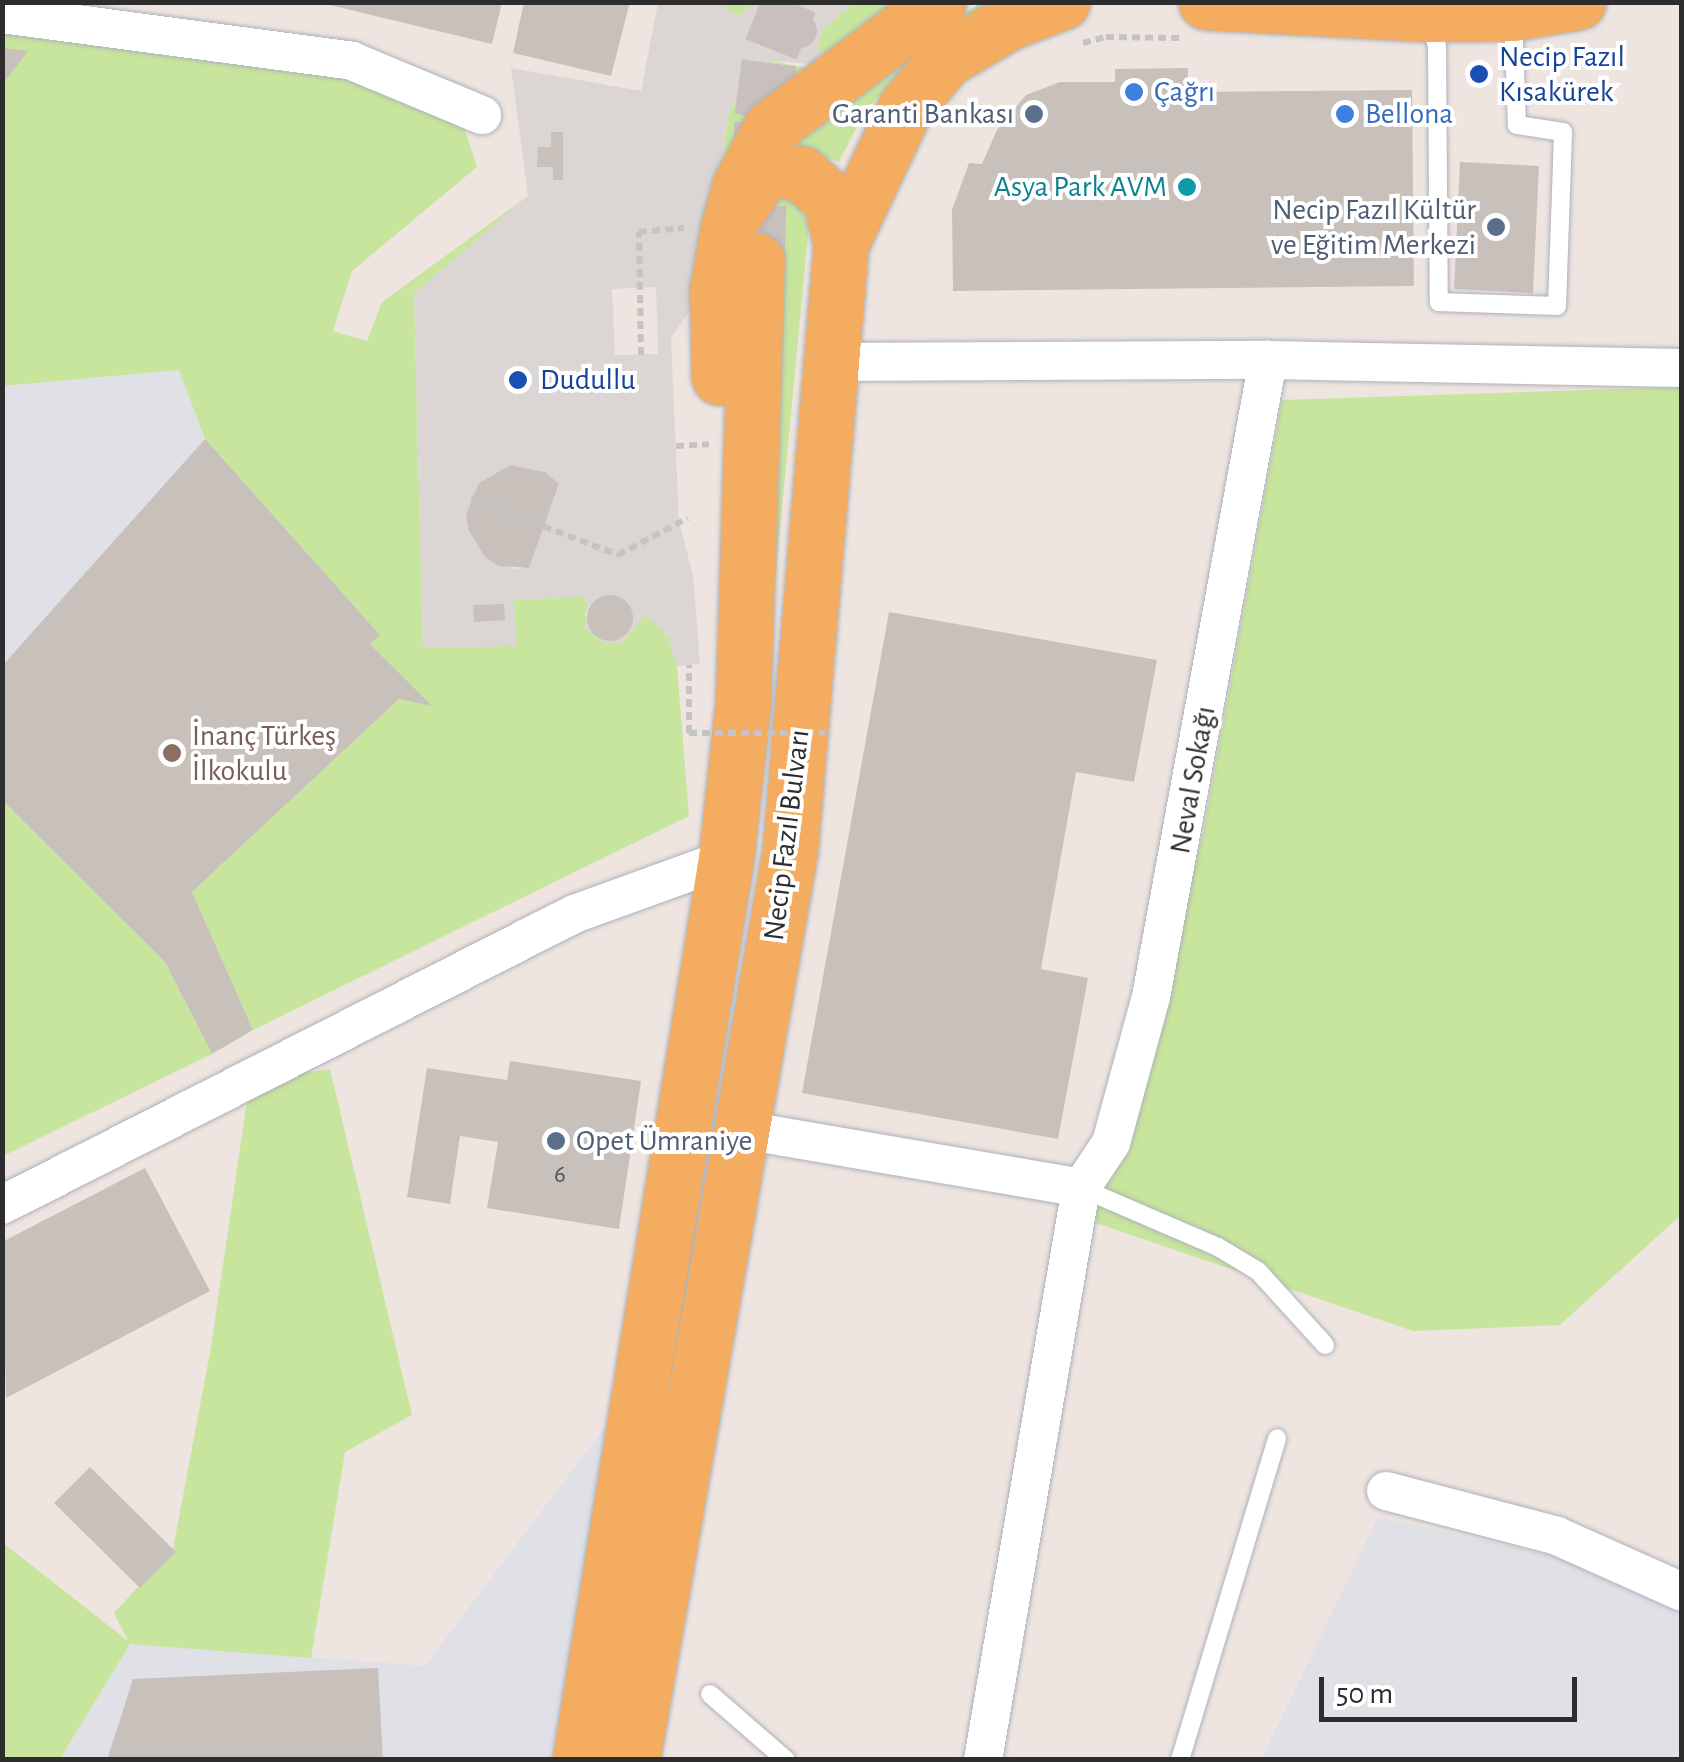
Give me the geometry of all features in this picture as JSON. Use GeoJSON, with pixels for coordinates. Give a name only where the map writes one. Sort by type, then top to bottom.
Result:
{"type":"FeatureCollection","features":[{"type":"Feature","properties":{"kind":"main road","name":"Necip Fazıl Bulvarı"},"geometry":{"type":"LineString","coordinates":[[726,860],[698,444],[725,238],[740,185],[770,127],[939,2]]}},
{"type":"Feature","properties":{"kind":"main road"},"geometry":{"type":"LineString","coordinates":[[1205,12],[1429,14],[1578,2]]}},
{"type":"Feature","properties":{"kind":"main road","name":"Necip Fazıl Bulvarı"},"geometry":{"type":"LineString","coordinates":[[632,1760],[790,850],[827,362],[841,244],[906,108],[946,59],[1009,22],[1069,24]]}},
{"type":"Feature","properties":{"kind":"main road"},"geometry":{"type":"LineString","coordinates":[[725,238],[748,187],[762,174],[790,170],[818,183],[830,199],[841,244]]}},
{"type":"Feature","properties":{"kind":"main road","name":"Necip Fazıl Bulvarı"},"geometry":{"type":"LineString","coordinates":[[580,1760],[726,860],[743,702],[725,238]]}},
{"type":"Feature","properties":{"kind":"street"},"geometry":{"type":"LineString","coordinates":[[2,14],[352,61],[482,115]]}},
{"type":"Feature","properties":{"kind":"street"},"geometry":{"type":"LineString","coordinates":[[827,362],[1268,360],[1682,368]]}},
{"type":"Feature","properties":{"kind":"street","name":"Neval Sokağı"},"geometry":{"type":"LineString","coordinates":[[1081,1188],[1111,1143],[1152,997],[1268,360]]}},
{"type":"Feature","properties":{"kind":"street"},"geometry":{"type":"LineString","coordinates":[[2,1205],[574,914],[726,860]]}},
{"type":"Feature","properties":{"kind":"street"},"geometry":{"type":"LineString","coordinates":[[743,1130],[1081,1188],[982,1760]]}},
{"type":"Feature","properties":{"kind":"street"},"geometry":{"type":"LineString","coordinates":[[1386,1491],[1558,1536],[1682,1592]]}},
{"type":"Feature","properties":{"kind":"lane"},"geometry":{"type":"LineString","coordinates":[[1429,14],[1437,46],[1439,302],[1557,306],[1563,132],[1516,124],[1516,8]]}},
{"type":"Feature","properties":{"kind":"lane"},"geometry":{"type":"LineString","coordinates":[[1081,1188],[1218,1246],[1258,1271],[1325,1345]]}},
{"type":"Feature","properties":{"kind":"lane"},"geometry":{"type":"LineString","coordinates":[[1180,1760],[1277,1438]]}},
{"type":"Feature","properties":{"kind":"lane"},"geometry":{"type":"LineString","coordinates":[[710,1694],[786,1760]]}},
{"type":"Feature","properties":{"kind":"path"},"geometry":{"type":"LineString","coordinates":[[1069,24],[1106,37],[1205,12]]}},
{"type":"Feature","properties":{"kind":"path"},"geometry":{"type":"LineString","coordinates":[[642,354],[638,232],[725,238]]}},
{"type":"Feature","properties":{"kind":"path"},"geometry":{"type":"LineString","coordinates":[[470,498],[618,555],[688,518]]}},
{"type":"Feature","properties":{"kind":"path"},"geometry":{"type":"LineString","coordinates":[[689,665],[689,733],[825,733]]}},
{"type":"Feature","properties":{"kind":"shaded area"},"geometry":{"type":"Polygon","coordinates":[[[658,3],[715,3],[739,16],[756,3],[854,3],[822,30],[818,48],[827,65],[773,61],[729,110],[702,293],[671,338],[679,522],[693,575],[700,664],[677,666],[667,634],[645,615],[621,643],[605,644],[584,628],[589,605],[582,596],[513,600],[517,646],[423,648],[414,293],[528,196],[511,68],[641,91],[658,3]],[[656,287],[612,289],[615,355],[658,354],[656,287]],[[510,465],[479,483],[466,514],[468,531],[485,557],[515,569],[529,567],[559,485],[545,472],[510,465]]]}},
{"type":"Feature","properties":{"kind":"shaded area"},"geometry":{"type":"Polygon","coordinates":[[[179,370],[205,439],[3,666],[3,386],[179,370]]]}},
{"type":"Feature","properties":{"kind":"shaded area"},"geometry":{"type":"Polygon","coordinates":[[[619,1408],[559,1759],[60,1760],[130,1643],[425,1666],[619,1408]]]}},
{"type":"Feature","properties":{"kind":"shaded area"},"geometry":{"type":"Polygon","coordinates":[[[1378,1517],[1572,1560],[1681,1611],[1681,1759],[1261,1760],[1378,1517]]]}},
{"type":"Feature","properties":{"kind":"green space"},"geometry":{"type":"Polygon","coordinates":[[[715,3],[756,3],[739,16],[715,3]]]}},
{"type":"Feature","properties":{"kind":"green space"},"geometry":{"type":"Polygon","coordinates":[[[854,3],[907,3],[827,65],[817,48],[822,30],[854,3]]]}},
{"type":"Feature","properties":{"kind":"green space"},"geometry":{"type":"Polygon","coordinates":[[[980,3],[1018,3],[906,68],[865,111],[839,162],[782,143],[980,3]]]}},
{"type":"Feature","properties":{"kind":"green space"},"geometry":{"type":"Polygon","coordinates":[[[3,27],[351,72],[465,130],[477,167],[352,271],[333,331],[367,341],[382,302],[528,196],[414,294],[423,647],[512,600],[582,596],[589,605],[585,616],[621,643],[645,615],[654,617],[673,644],[677,666],[689,816],[253,1030],[192,892],[399,699],[430,705],[370,644],[379,634],[205,439],[179,370],[3,386],[3,27]]]}},
{"type":"Feature","properties":{"kind":"green space"},"geometry":{"type":"Polygon","coordinates":[[[773,61],[806,68],[720,174],[729,110],[773,61]]]}},
{"type":"Feature","properties":{"kind":"green space"},"geometry":{"type":"Polygon","coordinates":[[[774,192],[795,200],[809,225],[775,582],[777,260],[739,260],[774,192]]]}},
{"type":"Feature","properties":{"kind":"green space"},"geometry":{"type":"Polygon","coordinates":[[[1681,387],[1681,1215],[1560,1325],[1413,1331],[1093,1222],[1203,834],[1282,400],[1681,387]]]}},
{"type":"Feature","properties":{"kind":"green space"},"geometry":{"type":"Polygon","coordinates":[[[2,800],[165,962],[212,1054],[3,1156],[2,800]]]}},
{"type":"Feature","properties":{"kind":"green space"},"geometry":{"type":"Polygon","coordinates":[[[330,1069],[412,1415],[345,1452],[311,1658],[130,1644],[60,1759],[3,1759],[2,1542],[128,1641],[114,1613],[173,1549],[211,1347],[250,1080],[330,1069]]]}},
{"type":"Feature","properties":{"kind":"building"},"geometry":{"type":"Polygon","coordinates":[[[317,2],[502,2],[492,44],[317,2]]]}},
{"type":"Feature","properties":{"kind":"building"},"geometry":{"type":"Polygon","coordinates":[[[524,2],[630,2],[611,76],[513,53],[524,2]]]}},
{"type":"Feature","properties":{"kind":"building"},"geometry":{"type":"Polygon","coordinates":[[[800,14],[812,19],[817,31],[812,43],[800,48],[788,43],[783,31],[788,19],[800,14]]]}},
{"type":"Feature","properties":{"kind":"building"},"geometry":{"type":"Polygon","coordinates":[[[2,48],[28,51],[2,85],[2,48]]]}},
{"type":"Feature","properties":{"kind":"building","name":"Asya Park AVM"},"geometry":{"type":"Polygon","coordinates":[[[1188,68],[1188,92],[1412,90],[1414,286],[953,291],[952,210],[969,163],[982,164],[997,130],[1026,95],[1060,82],[1115,82],[1115,69],[1188,68]]]}},
{"type":"Feature","properties":{"kind":"building"},"geometry":{"type":"Polygon","coordinates":[[[551,132],[563,132],[563,180],[553,180],[553,167],[537,167],[538,147],[551,147],[551,132]]]}},
{"type":"Feature","properties":{"kind":"building","name":"Necip Fazıl Kültür ve Eğitim Merkezi"},"geometry":{"type":"Polygon","coordinates":[[[1460,162],[1539,166],[1533,293],[1454,289],[1460,162]]]}},
{"type":"Feature","properties":{"kind":"building","name":"İnanç Türkeş İlkokulu"},"geometry":{"type":"Polygon","coordinates":[[[205,439],[380,635],[370,644],[432,706],[399,699],[192,892],[253,1030],[212,1054],[165,962],[2,800],[2,666],[205,439]]]}},
{"type":"Feature","properties":{"kind":"building"},"geometry":{"type":"Polygon","coordinates":[[[510,465],[545,472],[559,484],[529,568],[499,566],[485,557],[468,530],[466,514],[479,483],[510,465]]]}},
{"type":"Feature","properties":{"kind":"building"},"geometry":{"type":"Polygon","coordinates":[[[610,595],[626,602],[633,618],[626,634],[610,641],[594,634],[587,618],[594,602],[610,595]]]}},
{"type":"Feature","properties":{"kind":"building"},"geometry":{"type":"Polygon","coordinates":[[[504,604],[505,620],[474,622],[473,605],[504,604]]]}},
{"type":"Feature","properties":{"kind":"building"},"geometry":{"type":"Polygon","coordinates":[[[889,612],[1157,660],[1134,782],[1076,772],[1041,969],[1088,978],[1058,1139],[802,1093],[889,612]]]}},
{"type":"Feature","properties":{"kind":"building"},"geometry":{"type":"Polygon","coordinates":[[[510,1061],[641,1081],[619,1229],[487,1208],[498,1142],[460,1136],[450,1204],[407,1197],[427,1068],[507,1080],[510,1061]]]}},
{"type":"Feature","properties":{"kind":"building"},"geometry":{"type":"Polygon","coordinates":[[[145,1168],[210,1291],[6,1398],[2,1242],[145,1168]]]}},
{"type":"Feature","properties":{"kind":"building"},"geometry":{"type":"Polygon","coordinates":[[[90,1467],[176,1552],[140,1588],[54,1503],[90,1467]]]}},
{"type":"Feature","properties":{"kind":"building"},"geometry":{"type":"Polygon","coordinates":[[[378,1668],[383,1760],[107,1760],[133,1679],[378,1668]]]}},
{"type":"Feature","properties":{"kind":"tunnel"},"geometry":{"type":"LineString","coordinates":[[757,260],[762,117],[771,49],[790,2]]}},
{"type":"Feature","properties":{"kind":"place","name":"Necip Fazıl Kısakürek"},"geometry":{"type":"Point","coordinates":[1479,74]}},
{"type":"Feature","properties":{"kind":"place","name":"Çağrı"},"geometry":{"type":"Point","coordinates":[1134,92]}},
{"type":"Feature","properties":{"kind":"place","name":"Garanti Bankası"},"geometry":{"type":"Point","coordinates":[1034,114]}},
{"type":"Feature","properties":{"kind":"place","name":"Bellona"},"geometry":{"type":"Point","coordinates":[1345,114]}},
{"type":"Feature","properties":{"kind":"place","name":"Asya Park AVM"},"geometry":{"type":"Point","coordinates":[1187,187]}},
{"type":"Feature","properties":{"kind":"place","name":"Necip Fazıl Kültür ve Eğitim Merkezi"},"geometry":{"type":"Point","coordinates":[1496,227]}},
{"type":"Feature","properties":{"kind":"place","name":"Dudullu"},"geometry":{"type":"Point","coordinates":[518,380]}},
{"type":"Feature","properties":{"kind":"place","name":"İnanç Türkeş İlkokulu"},"geometry":{"type":"Point","coordinates":[172,753]}},
{"type":"Feature","properties":{"kind":"place","name":"Opet Ümraniye"},"geometry":{"type":"Point","coordinates":[556,1141]}}]}
